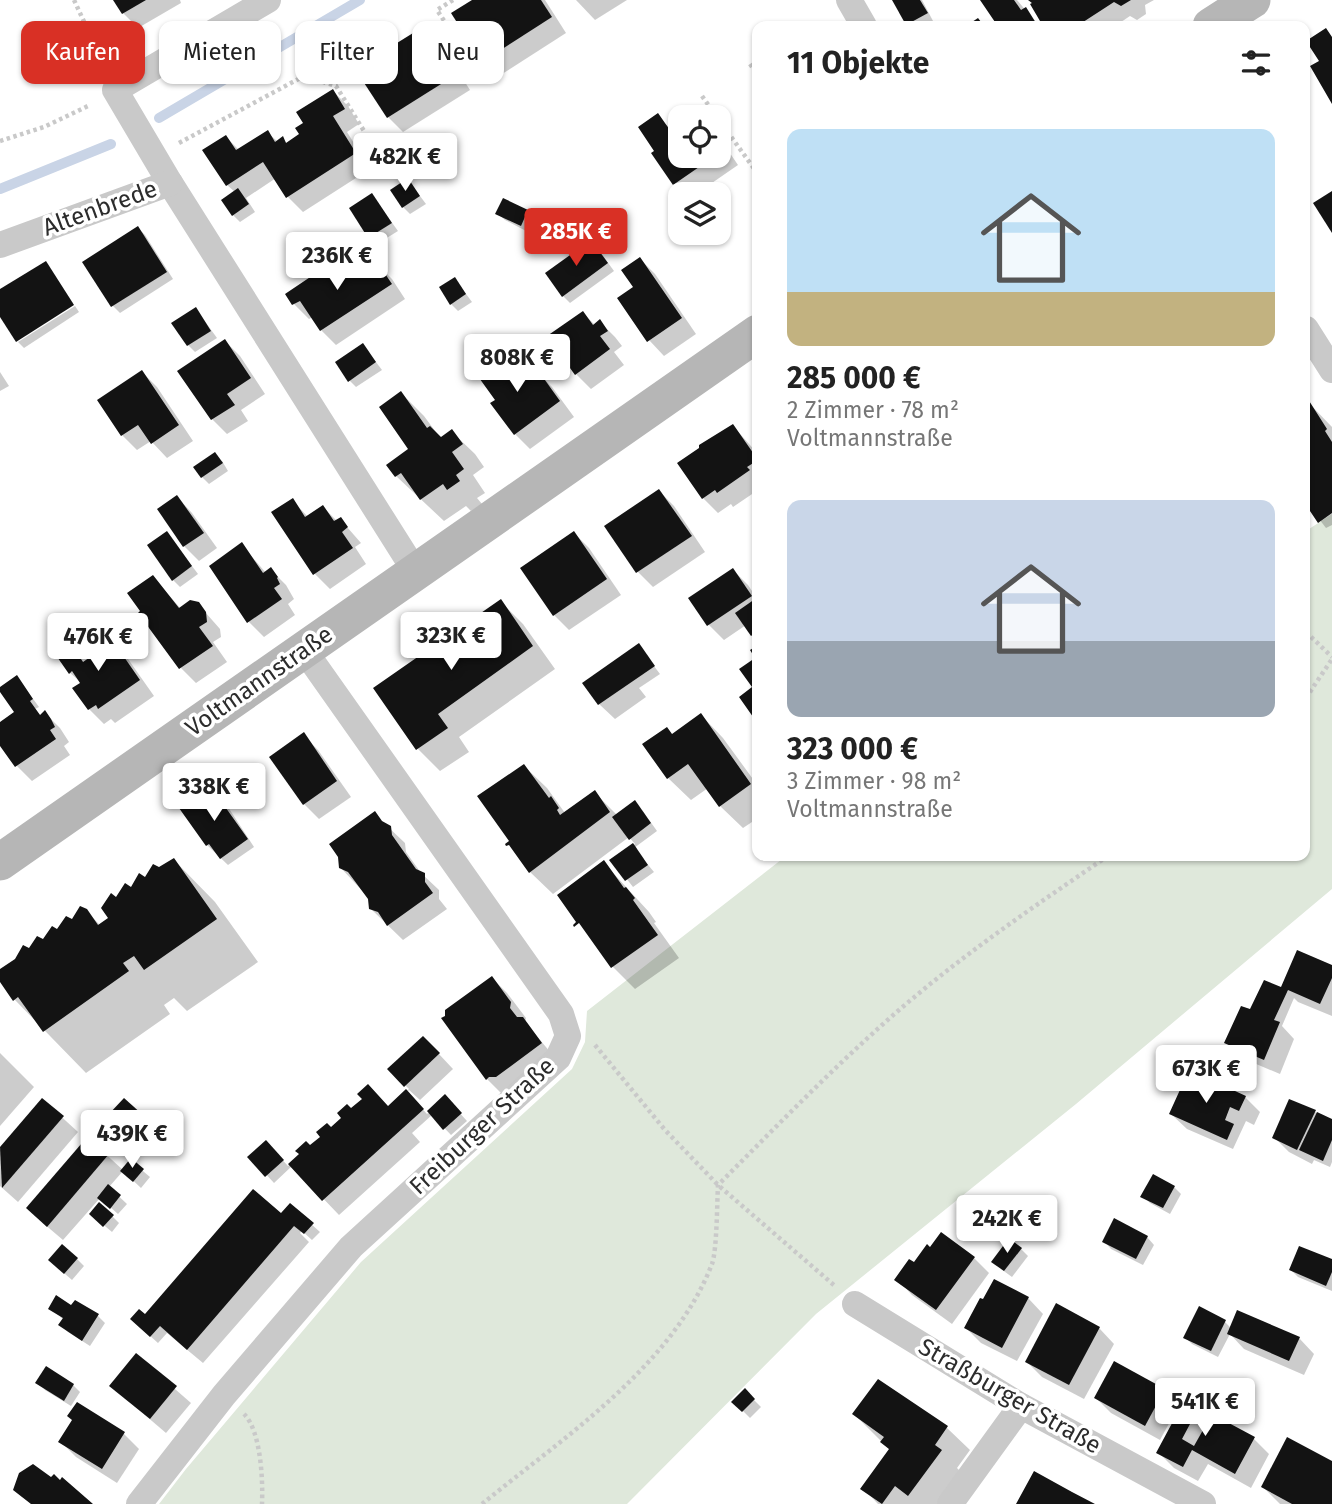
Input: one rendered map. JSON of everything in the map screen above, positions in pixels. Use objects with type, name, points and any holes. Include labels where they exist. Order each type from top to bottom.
[{"type":"street","points":[[116,90],[268,0]]},
{"type":"street","points":[[849,0],[861,21]]},
{"type":"street","points":[[1219,21],[1252,0]]},
{"type":"street","name":"Altenbrede","points":[[0,245],[170,183],[116,90]]},
{"type":"street","points":[[170,183],[415,571]]},
{"type":"street","points":[[1310,335],[1332,370]]},
{"type":"street","name":"Voltmannstraße","points":[[0,862],[752,337]]},
{"type":"street","name":"Freiburger Straße","points":[[139,1504],[224,1395],[351,1247],[558,1058],[568,1035],[561,1014],[304,650]]},
{"type":"street","name":"Straßburger Straße","points":[[855,1304],[1021,1406],[1203,1504]]},
{"type":"street","points":[[950,1504],[1021,1406]]},
{"type":"path","points":[[0,141],[44,127],[116,90],[74,0]]},
{"type":"path","points":[[444,21],[437,10],[453,0]]},
{"type":"path","points":[[154,156],[304,76],[336,86],[364,131],[364,168]]},
{"type":"path","points":[[702,96],[708,105]]},
{"type":"path","points":[[731,137],[752,166]]},
{"type":"path","points":[[1310,636],[1332,658],[1310,692]]},
{"type":"path","points":[[482,1504],[646,1367],[688,1310],[713,1262],[718,1185],[801,1101],[884,1024],[991,937],[1101,861]]},
{"type":"path","points":[[568,1035],[598,1046],[665,1130],[718,1185],[855,1304]]},
{"type":"path","points":[[224,1395],[248,1419],[259,1451],[262,1504]]},
{"type":"shaded area","points":[[1332,514],[1332,889],[1076,1104],[816,1314],[627,1504],[159,1504],[361,1262],[572,1069],[585,1042],[587,1011],[780,861],[1310,861],[1310,528]]},
{"type":"building","points":[[113,0],[146,0],[122,14]]},
{"type":"building","points":[[472,0],[541,0],[552,17],[504,48],[504,21],[456,21],[451,13]]},
{"type":"building","points":[[892,0],[920,0],[928,13],[913,21],[904,21]]},
{"type":"building","points":[[980,0],[1014,0],[1021,10],[1026,7],[1035,21],[1003,21],[994,21]]},
{"type":"building","points":[[1028,0],[1131,0],[1121,6],[1114,2],[1085,21],[1040,21]]},
{"type":"building","points":[[1326,28],[1332,37],[1332,104],[1310,66],[1319,61],[1310,47],[1310,38]]},
{"type":"building","points":[[412,34],[412,84],[441,84],[387,118],[365,84],[398,84],[398,42]]},
{"type":"building","points":[[333,89],[345,109],[333,116],[356,153],[286,198],[263,162],[226,186],[202,150],[226,135],[236,150],[268,130],[275,142],[283,136],[286,143],[299,134],[295,128],[303,123],[296,112]]},
{"type":"building","points":[[658,113],[668,127],[668,168],[698,168],[677,182],[671,182],[651,153],[654,151],[638,127]]},
{"type":"building","points":[[408,178],[420,196],[402,208],[390,190]]},
{"type":"building","points":[[238,188],[249,204],[232,216],[221,200]]},
{"type":"building","points":[[1332,191],[1332,233],[1313,203]]},
{"type":"building","points":[[372,193],[392,223],[368,238],[349,208]]},
{"type":"building","points":[[503,198],[528,210],[521,226],[495,214]]},
{"type":"building","points":[[138,226],[167,272],[111,307],[82,262]]},
{"type":"building","points":[[591,240],[608,263],[562,297],[545,273]]},
{"type":"building","points":[[340,257],[353,277],[377,262],[392,284],[320,331],[300,301],[292,305],[285,294]]},
{"type":"building","points":[[640,257],[682,318],[647,342],[617,298],[633,287],[621,270]]},
{"type":"building","points":[[46,261],[74,305],[16,342],[0,317],[0,289]]},
{"type":"building","points":[[455,277],[466,294],[450,305],[439,287]]},
{"type":"building","points":[[196,307],[211,331],[187,346],[171,323]]},
{"type":"building","points":[[583,311],[593,325],[600,319],[608,331],[600,336],[610,349],[575,375],[547,336]]},
{"type":"building","points":[[225,339],[251,378],[227,394],[235,405],[211,420],[177,371]]},
{"type":"building","points":[[363,343],[376,362],[348,382],[335,362]]},
{"type":"building","points":[[506,354],[524,379],[537,369],[560,401],[514,435],[490,403],[495,400],[477,375]]},
{"type":"building","points":[[142,370],[179,425],[151,444],[138,425],[121,436],[97,400]]},
{"type":"building","points":[[401,391],[427,428],[430,426],[441,437],[452,429],[463,444],[452,452],[464,469],[456,475],[460,481],[447,490],[443,484],[420,500],[401,473],[395,477],[386,465],[408,449],[379,407]]},
{"type":"building","points":[[1310,402],[1332,442],[1332,513],[1318,523],[1310,511]]},
{"type":"building","points":[[733,424],[752,451],[752,464],[747,467],[750,470],[717,493],[715,490],[702,499],[677,463],[699,448],[699,445]]},
{"type":"building","points":[[215,452],[223,463],[201,478],[193,467]]},
{"type":"building","points":[[659,489],[692,536],[636,573],[604,526]]},
{"type":"building","points":[[177,495],[204,533],[183,547],[157,509]]},
{"type":"building","points":[[293,498],[305,517],[323,505],[334,521],[341,517],[348,527],[342,532],[353,548],[313,575],[271,512]]},
{"type":"building","points":[[167,531],[192,566],[172,581],[147,545]]},
{"type":"building","points":[[574,531],[607,579],[553,616],[520,568]]},
{"type":"building","points":[[242,542],[263,573],[271,567],[280,584],[274,588],[282,599],[247,623],[209,566]]},
{"type":"building","points":[[733,568],[752,596],[707,626],[688,598]]},
{"type":"building","points":[[153,575],[179,608],[190,600],[199,602],[206,612],[207,622],[199,627],[213,646],[179,669],[138,613],[140,611],[127,593]]},
{"type":"building","points":[[501,599],[533,646],[438,714],[448,728],[416,750],[373,688]]},
{"type":"building","points":[[752,601],[752,635],[751,636],[735,613]]},
{"type":"building","points":[[68,640],[83,662],[96,653],[93,649],[104,641],[107,646],[113,641],[140,680],[98,709],[96,705],[88,710],[72,688],[80,683],[72,671],[69,674],[53,651]]},
{"type":"building","points":[[639,643],[655,666],[598,705],[582,683]]},
{"type":"building","points":[[752,660],[752,687],[739,669]]},
{"type":"building","points":[[17,675],[40,715],[45,710],[51,719],[55,727],[50,730],[56,739],[15,767],[0,746],[0,722],[14,712],[0,692],[0,687]]},
{"type":"building","points":[[752,687],[752,715],[739,697]]},
{"type":"building","points":[[701,713],[751,784],[719,807],[688,764],[667,779],[642,744],[667,727],[672,734]]},
{"type":"building","points":[[304,732],[337,781],[303,805],[269,757]]},
{"type":"building","points":[[524,764],[549,798],[551,796],[560,815],[595,790],[610,812],[529,873],[509,845],[506,846],[509,841],[477,796]]},
{"type":"building","points":[[211,787],[248,839],[220,859],[209,844],[206,846],[179,808]]},
{"type":"building","points":[[635,800],[651,823],[629,840],[612,817]]},
{"type":"building","points":[[375,811],[382,821],[391,826],[392,835],[416,869],[425,873],[425,882],[433,893],[387,926],[378,912],[369,909],[368,899],[348,872],[339,868],[338,857],[329,844]]},
{"type":"building","points":[[633,843],[648,865],[625,881],[609,860]]},
{"type":"building","points":[[174,858],[217,919],[144,970],[134,956],[123,963],[129,971],[43,1032],[18,997],[13,1001],[0,982],[0,969],[15,959],[23,945],[29,948],[37,936],[43,939],[52,926],[57,929],[66,916],[72,919],[80,906],[87,909],[98,925],[108,918],[101,908],[111,893],[116,897],[125,883],[131,887],[139,873],[145,877],[153,864],[159,867]]},
{"type":"building","points":[[604,860],[624,888],[635,898],[633,900],[658,935],[611,968],[579,923],[574,927],[576,922],[557,895]]},
{"type":"building","points":[[1297,950],[1332,965],[1332,978],[1320,1004],[1288,990],[1274,1020],[1280,1022],[1264,1060],[1224,1043],[1241,1006],[1250,1009],[1264,980],[1281,987]]},
{"type":"building","points":[[492,976],[511,1002],[510,1008],[517,1017],[523,1017],[542,1043],[496,1077],[486,1080],[441,1018],[445,1016],[445,1010]]},
{"type":"building","points":[[423,1036],[440,1053],[404,1087],[387,1069]]},
{"type":"building","points":[[1189,1070],[1246,1096],[1239,1111],[1230,1107],[1225,1120],[1234,1124],[1227,1140],[1169,1114]]},
{"type":"building","points":[[368,1084],[388,1106],[406,1089],[424,1109],[322,1201],[288,1164],[299,1154],[295,1151],[306,1141],[310,1145],[320,1137],[316,1132],[327,1123],[331,1127],[341,1118],[337,1113],[347,1104],[351,1108],[362,1099],[357,1094]]},
{"type":"building","points":[[445,1094],[462,1113],[443,1130],[427,1111]]},
{"type":"building","points":[[42,1098],[64,1116],[2,1188],[0,1147]]},
{"type":"building","points":[[124,1098],[153,1124],[139,1140],[109,1114]]},
{"type":"building","points":[[1289,1099],[1316,1110],[1297,1150],[1272,1138]]},
{"type":"building","points":[[1317,1112],[1332,1119],[1332,1140],[1323,1161],[1299,1150]]},
{"type":"building","points":[[88,1136],[109,1154],[47,1227],[26,1208]]},
{"type":"building","points":[[266,1140],[284,1160],[265,1177],[247,1157]]},
{"type":"building","points":[[131,1158],[144,1169],[133,1182],[120,1171]]},
{"type":"building","points":[[1153,1174],[1175,1186],[1163,1208],[1140,1197]]},
{"type":"building","points":[[108,1184],[121,1195],[110,1209],[97,1198]]},
{"type":"building","points":[[253,1189],[281,1213],[290,1203],[314,1223],[304,1234],[294,1226],[187,1350],[160,1326],[150,1337],[130,1319],[139,1309],[145,1314]]},
{"type":"building","points":[[99,1202],[114,1215],[103,1227],[89,1214]]},
{"type":"building","points":[[1114,1218],[1148,1236],[1136,1259],[1102,1242]]},
{"type":"building","points":[[941,1232],[975,1257],[936,1310],[894,1280],[909,1259],[914,1262],[927,1244],[930,1247]]},
{"type":"building","points":[[1009,1238],[1022,1248],[1004,1271],[991,1262]]},
{"type":"building","points":[[62,1244],[78,1258],[64,1274],[48,1260]]},
{"type":"building","points":[[1299,1246],[1332,1259],[1332,1272],[1326,1286],[1289,1270]]},
{"type":"building","points":[[994,1279],[1029,1297],[1002,1348],[964,1328]]},
{"type":"building","points":[[56,1295],[71,1305],[75,1300],[99,1314],[82,1341],[58,1325],[63,1318],[48,1309]]},
{"type":"building","points":[[1056,1303],[1100,1327],[1069,1385],[1025,1362]]},
{"type":"building","points":[[1199,1306],[1226,1320],[1211,1351],[1183,1338]]},
{"type":"building","points":[[1237,1310],[1300,1337],[1289,1361],[1227,1334]]},
{"type":"building","points":[[136,1353],[177,1386],[150,1419],[109,1386]]},
{"type":"building","points":[[1114,1361],[1165,1389],[1145,1426],[1094,1398]]},
{"type":"building","points":[[46,1366],[74,1384],[64,1401],[35,1383]]},
{"type":"building","points":[[878,1379],[948,1426],[935,1445],[942,1450],[908,1496],[895,1486],[882,1504],[860,1489],[889,1449],[880,1442],[884,1437],[852,1414]]},
{"type":"building","points":[[1192,1386],[1206,1394],[1182,1439],[1194,1446],[1212,1414],[1255,1437],[1235,1474],[1192,1450],[1183,1467],[1156,1453]]},
{"type":"building","points":[[745,1388],[755,1399],[742,1412],[731,1402]]},
{"type":"building","points":[[77,1402],[125,1432],[102,1469],[58,1442],[72,1420],[67,1416]]},
{"type":"building","points":[[1287,1437],[1332,1461],[1332,1504],[1292,1504],[1261,1487]]},
{"type":"building","points":[[33,1464],[51,1477],[54,1474],[60,1480],[62,1477],[93,1504],[31,1504],[13,1490],[19,1473]]},
{"type":"building","points":[[1034,1471],[1072,1492],[1095,1504],[1016,1504]]},
{"type":"waterway","points":[[159,118],[360,0]]},
{"type":"waterway","points":[[0,189],[111,144]]}]
